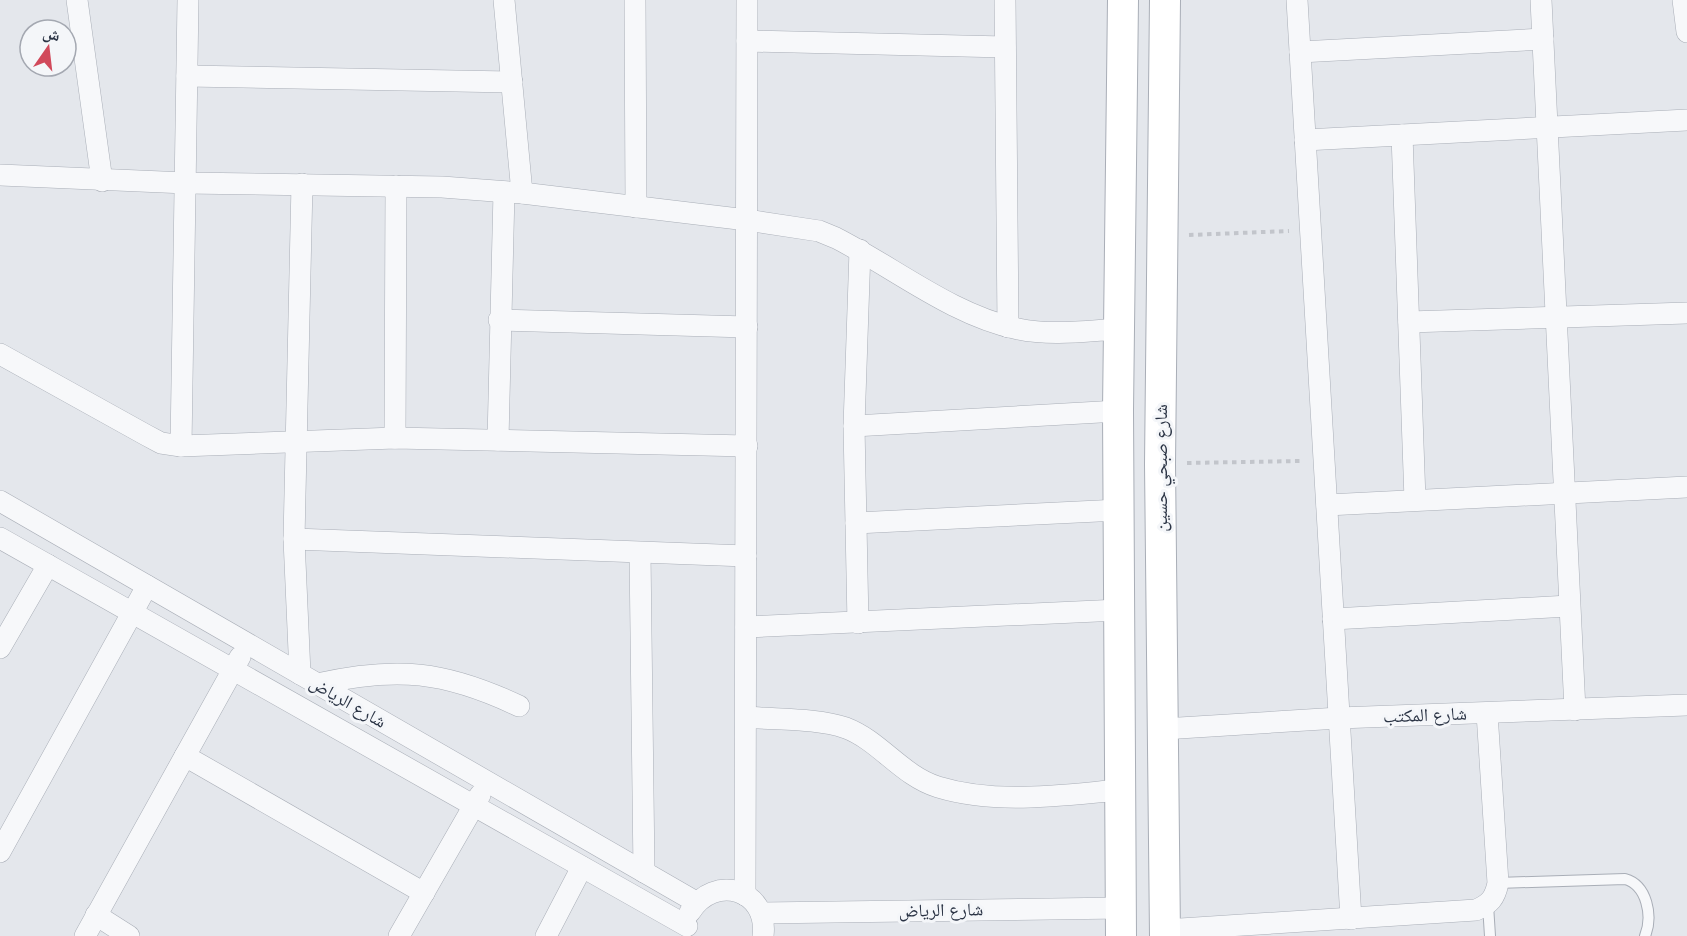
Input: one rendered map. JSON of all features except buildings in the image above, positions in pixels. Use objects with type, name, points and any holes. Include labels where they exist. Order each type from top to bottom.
[{"type":"street","points":[[77,0],[102,181]]},
{"type":"street","points":[[181,446],[188,0]]},
{"type":"street","points":[[498,440],[499,320],[513,192],[512,82],[504,0]]},
{"type":"street","points":[[635,0],[636,207]]},
{"type":"street","points":[[746,895],[747,0]]},
{"type":"street","points":[[1005,0],[1008,327]]},
{"type":"street","points":[[1121,922],[1118,411],[1123,0]]},
{"type":"street","name":"شارع صبحي حسين","points":[[1165,0],[1160,464],[1165,933]]},
{"type":"street","points":[[1297,0],[1351,919]]},
{"type":"street","points":[[1541,0],[1575,710]]},
{"type":"street","points":[[1683,0],[1687,32]]},
{"type":"street","points":[[1300,51],[1543,39]]},
{"type":"street","points":[[747,41],[1005,47]]},
{"type":"street","points":[[187,76],[512,82]]},
{"type":"street","points":[[1305,140],[1687,120]]},
{"type":"street","points":[[1402,135],[1416,500]]},
{"type":"street","points":[[0,175],[102,181],[396,186],[513,192],[747,220],[819,231],[860,250],[960,308],[990,322],[1008,327],[1057,333],[1119,329]]},
{"type":"street","points":[[302,184],[294,539],[308,679],[399,672],[430,676],[481,688],[519,706]]},
{"type":"street","points":[[395,438],[396,186]]},
{"type":"street","points":[[858,623],[854,426],[860,250]]},
{"type":"street","points":[[1409,322],[1687,313]]},
{"type":"street","points":[[499,320],[747,327]]},
{"type":"street","points":[[0,354],[146,435],[161,442],[181,446],[395,438],[747,446]]},
{"type":"street","points":[[854,426],[1118,411]]},
{"type":"street","points":[[1327,505],[1687,487]]},
{"type":"street","name":"شارع الرياض","points":[[0,501],[696,902]]},
{"type":"street","points":[[856,523],[1119,510]]},
{"type":"street","name":"شارع الرياض","points":[[0,538],[582,867],[687,931]]},
{"type":"street","points":[[294,539],[746,556]]},
{"type":"street","points":[[640,553],[644,872]]},
{"type":"street","points":[[0,648],[48,565]]},
{"type":"street","points":[[0,852],[147,586]]},
{"type":"street","points":[[1333,619],[1569,606]]},
{"type":"street","points":[[746,627],[1119,610]]},
{"type":"street","points":[[85,936],[247,644]]},
{"type":"street","name":"شارع المكتب","points":[[1163,729],[1339,718],[1687,705]]},
{"type":"street","points":[[1165,933],[1476,910],[1488,905],[1496,895],[1498,883],[1487,713]]},
{"type":"street","points":[[746,717],[830,724],[847,729],[909,773],[938,787],[974,794],[1023,798],[1121,790]]},
{"type":"street","points":[[185,756],[424,893]]},
{"type":"street","points":[[399,936],[487,782]]},
{"type":"street","points":[[546,936],[582,867]]},
{"type":"street","points":[[687,931],[696,902],[707,894],[720,890],[733,890],[746,895],[761,913],[763,936]]},
{"type":"street","name":"شارع الرياض","points":[[761,913],[1121,922]]},
{"type":"street","points":[[96,915],[129,936]]},
{"type":"lane","points":[[1498,883],[1625,879],[1634,881],[1645,894],[1647,930],[1645,936]]},
{"type":"lane","points":[[1488,905],[1490,936]]},
{"type":"path","points":[[1161,236],[1311,230]]},
{"type":"path","points":[[1160,464],[1324,460]]}]
